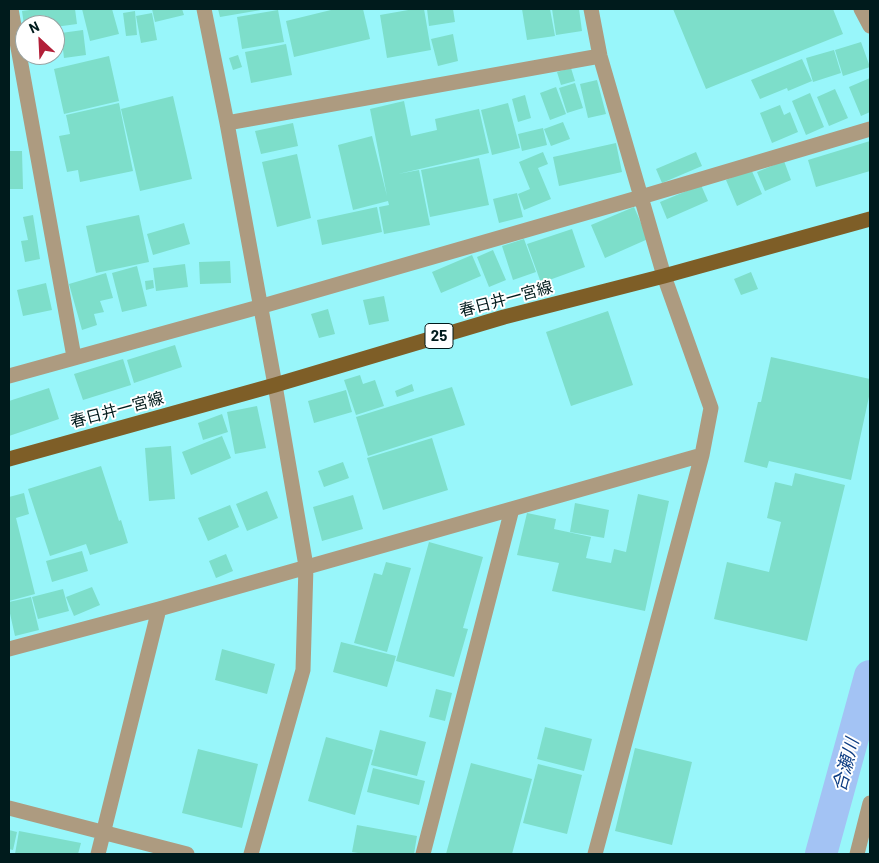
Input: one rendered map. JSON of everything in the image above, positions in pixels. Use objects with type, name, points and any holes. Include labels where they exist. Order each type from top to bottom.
[{"type":"main road","name":"春日井一宮線","points":[[9,459],[275,385],[504,317],[664,276],[870,218]]},
{"type":"street","points":[[11,9],[74,357]]},
{"type":"street","points":[[204,9],[275,385],[306,566],[303,670],[251,854]]},
{"type":"street","points":[[592,9],[600,56],[664,276],[711,408],[702,455],[595,854]]},
{"type":"street","points":[[861,9],[870,26]]},
{"type":"street","points":[[227,123],[600,56]]},
{"type":"street","points":[[9,376],[260,307],[870,129]]},
{"type":"street","points":[[9,649],[159,609],[702,455]]},
{"type":"street","points":[[423,854],[512,509]]},
{"type":"street","points":[[98,854],[159,609]]},
{"type":"street","points":[[857,854],[870,803]]},
{"type":"street","points":[[9,808],[187,854]]},
{"type":"building","points":[[75,9],[77,24],[65,26],[65,15],[23,15],[22,11]]},
{"type":"building","points":[[82,9],[112,9],[119,34],[90,41]]},
{"type":"building","points":[[152,9],[182,9],[184,15],[155,22]]},
{"type":"building","points":[[218,9],[261,9],[261,10],[220,17]]},
{"type":"building","points":[[335,9],[363,9],[370,39],[294,57],[286,21]]},
{"type":"building","points":[[424,9],[431,50],[387,58],[380,15]]},
{"type":"building","points":[[427,9],[453,9],[455,22],[429,26]]},
{"type":"building","points":[[522,9],[550,9],[555,36],[527,40]]},
{"type":"building","points":[[552,9],[579,9],[582,31],[556,35]]},
{"type":"building","points":[[673,9],[833,9],[843,34],[706,89]]},
{"type":"building","points":[[278,10],[284,42],[242,49],[237,17]]},
{"type":"building","points":[[135,11],[137,35],[126,36],[123,13]]},
{"type":"building","points":[[152,13],[157,40],[141,43],[136,16]]},
{"type":"building","points":[[83,30],[86,55],[65,58],[65,32]]},
{"type":"building","points":[[453,34],[458,61],[438,66],[431,39]]},
{"type":"building","points":[[861,42],[870,67],[843,76],[835,50]]},
{"type":"building","points":[[286,44],[292,75],[251,83],[245,52]]},
{"type":"building","points":[[834,50],[841,73],[813,82],[806,58]]},
{"type":"building","points":[[238,55],[242,67],[233,70],[229,58]]},
{"type":"building","points":[[109,56],[119,101],[64,114],[54,69]]},
{"type":"building","points":[[802,59],[812,81],[788,91],[787,88],[760,99],[751,80]]},
{"type":"building","points":[[571,68],[575,81],[561,85],[557,72]]},
{"type":"building","points":[[870,78],[870,112],[861,116],[849,87]]},
{"type":"building","points":[[597,80],[606,114],[588,118],[580,84]]},
{"type":"building","points":[[575,83],[583,108],[567,113],[559,88]]},
{"type":"building","points":[[556,87],[566,114],[550,120],[540,93]]},
{"type":"building","points":[[835,89],[848,118],[829,126],[817,97]]},
{"type":"building","points":[[810,93],[824,127],[806,135],[792,101]]},
{"type":"building","points":[[525,95],[531,118],[518,122],[512,99]]},
{"type":"building","points":[[173,96],[192,179],[140,191],[121,109]]},
{"type":"building","points":[[404,101],[411,136],[437,130],[435,119],[479,109],[489,153],[398,174],[419,170],[430,225],[384,234],[379,207],[389,205],[388,201],[353,210],[338,145],[372,136],[387,196],[370,109]]},
{"type":"building","points":[[119,103],[133,171],[80,182],[78,170],[67,172],[59,136],[70,134],[66,115]]},
{"type":"building","points":[[508,103],[520,148],[492,155],[481,110]]},
{"type":"building","points":[[780,105],[784,115],[790,112],[798,132],[772,143],[760,113]]},
{"type":"building","points":[[563,122],[570,139],[551,146],[544,129]]},
{"type":"building","points":[[293,123],[298,146],[261,154],[255,131]]},
{"type":"building","points":[[543,128],[547,145],[522,151],[518,134]]},
{"type":"building","points":[[870,141],[870,171],[816,187],[808,160]]},
{"type":"building","points":[[616,143],[622,172],[559,186],[553,157]]},
{"type":"building","points":[[9,151],[22,151],[23,189],[9,189]]},
{"type":"building","points":[[543,152],[548,164],[538,168],[551,199],[524,210],[518,194],[530,189],[519,162]]},
{"type":"building","points":[[696,152],[702,166],[662,183],[656,169]]},
{"type":"building","points":[[297,154],[311,218],[277,227],[262,162]]},
{"type":"building","points":[[479,158],[489,205],[430,217],[421,170]]},
{"type":"building","points":[[784,161],[791,180],[765,191],[757,172]]},
{"type":"building","points":[[751,169],[762,194],[737,206],[726,180]]},
{"type":"building","points":[[701,185],[708,201],[667,219],[660,202]]},
{"type":"building","points":[[517,193],[523,217],[499,223],[493,199]]},
{"type":"building","points":[[377,207],[382,232],[322,245],[317,220]]},
{"type":"building","points":[[634,207],[648,239],[605,258],[591,225]]},
{"type":"building","points":[[33,215],[40,259],[25,262],[21,241],[28,240],[23,217]]},
{"type":"building","points":[[139,215],[149,262],[96,273],[86,226]]},
{"type":"building","points":[[184,223],[190,244],[153,255],[147,234]]},
{"type":"building","points":[[572,229],[585,267],[541,283],[527,244]]},
{"type":"building","points":[[524,239],[536,272],[513,280],[502,246]]},
{"type":"building","points":[[493,250],[506,280],[489,287],[477,257]]},
{"type":"building","points":[[472,255],[481,276],[441,293],[432,272]]},
{"type":"building","points":[[230,261],[231,283],[200,284],[199,262]]},
{"type":"building","points":[[185,264],[188,287],[156,291],[153,268]]},
{"type":"building","points":[[137,266],[147,306],[122,312],[112,273]]},
{"type":"building","points":[[751,272],[758,289],[741,295],[734,279]]},
{"type":"building","points":[[106,273],[113,298],[100,301],[104,312],[94,314],[97,325],[82,330],[69,284]]},
{"type":"building","points":[[153,280],[154,288],[146,290],[145,281]]},
{"type":"building","points":[[46,283],[52,310],[23,316],[17,290]]},
{"type":"building","points":[[384,296],[389,321],[369,325],[363,300]]},
{"type":"building","points":[[328,309],[335,334],[319,338],[311,314]]},
{"type":"building","points":[[608,311],[633,385],[571,406],[546,332]]},
{"type":"building","points":[[175,345],[182,367],[134,383],[127,360]]},
{"type":"building","points":[[771,357],[870,379],[870,392],[851,480],[769,461],[767,468],[744,462],[758,402],[761,402]]},
{"type":"building","points":[[123,359],[131,385],[83,400],[74,374]]},
{"type":"building","points":[[360,375],[363,384],[375,380],[384,406],[356,415],[344,380]]},
{"type":"building","points":[[412,384],[414,391],[397,397],[395,391]]},
{"type":"building","points":[[452,387],[465,425],[368,456],[356,417]]},
{"type":"building","points":[[49,388],[59,419],[9,436],[9,401]]},
{"type":"building","points":[[346,390],[352,412],[314,423],[308,401]]},
{"type":"building","points":[[257,406],[266,448],[235,454],[227,412]]},
{"type":"building","points":[[222,414],[228,432],[203,440],[198,423]]},
{"type":"building","points":[[222,436],[231,458],[191,475],[182,452]]},
{"type":"building","points":[[432,438],[448,490],[383,510],[367,458]]},
{"type":"building","points":[[171,446],[175,499],[149,501],[145,448]]},
{"type":"building","points":[[343,462],[349,478],[324,487],[318,471]]},
{"type":"building","points":[[101,466],[128,543],[90,555],[86,544],[50,556],[28,489]]},
{"type":"building","points":[[795,473],[845,485],[807,641],[714,619],[727,562],[769,572],[781,522],[767,518],[775,482],[792,486]]},
{"type":"building","points":[[267,491],[278,518],[247,531],[236,504]]},
{"type":"building","points":[[24,493],[29,514],[16,518],[35,594],[9,601],[9,497]]},
{"type":"building","points":[[638,494],[669,501],[645,611],[552,591],[559,563],[517,555],[527,513],[556,519],[554,529],[591,537],[586,558],[611,563],[614,549],[626,552]]},
{"type":"building","points":[[353,495],[363,529],[322,541],[313,507]]},
{"type":"building","points":[[575,503],[609,510],[604,538],[570,532]]},
{"type":"building","points":[[230,505],[239,527],[208,541],[198,518]]},
{"type":"building","points":[[429,542],[483,557],[463,628],[468,629],[454,677],[396,661]]},
{"type":"building","points":[[82,551],[88,571],[52,582],[46,561]]},
{"type":"building","points":[[226,554],[233,571],[216,578],[209,561]]},
{"type":"building","points":[[386,562],[411,568],[387,652],[354,643],[374,573],[382,575]]},
{"type":"building","points":[[92,587],[100,605],[74,616],[66,597]]},
{"type":"building","points":[[63,589],[69,611],[38,619],[32,597]]},
{"type":"building","points":[[31,597],[39,630],[15,636],[9,602]]},
{"type":"building","points":[[341,642],[396,656],[387,687],[333,672]]},
{"type":"building","points":[[222,649],[275,664],[267,694],[215,680]]},
{"type":"building","points":[[436,689],[452,693],[445,721],[429,717]]},
{"type":"building","points":[[545,727],[592,739],[584,771],[537,759]]},
{"type":"building","points":[[380,730],[426,742],[417,776],[371,765]]},
{"type":"building","points":[[326,737],[373,750],[355,815],[308,801]]},
{"type":"building","points":[[635,748],[692,762],[672,845],[615,831]]},
{"type":"building","points":[[198,749],[258,764],[242,828],[182,813]]},
{"type":"building","points":[[471,763],[532,779],[512,854],[446,854]]},
{"type":"building","points":[[538,764],[582,775],[567,834],[523,823]]},
{"type":"building","points":[[373,768],[425,781],[419,805],[367,792]]},
{"type":"building","points":[[357,825],[417,836],[414,854],[364,854],[352,852]]},
{"type":"building","points":[[9,830],[17,832],[13,850],[9,849]]},
{"type":"building","points":[[19,831],[81,843],[78,854],[15,854]]},
{"type":"waterway","name":"合瀬川","points":[[821,854],[870,676]]}]
